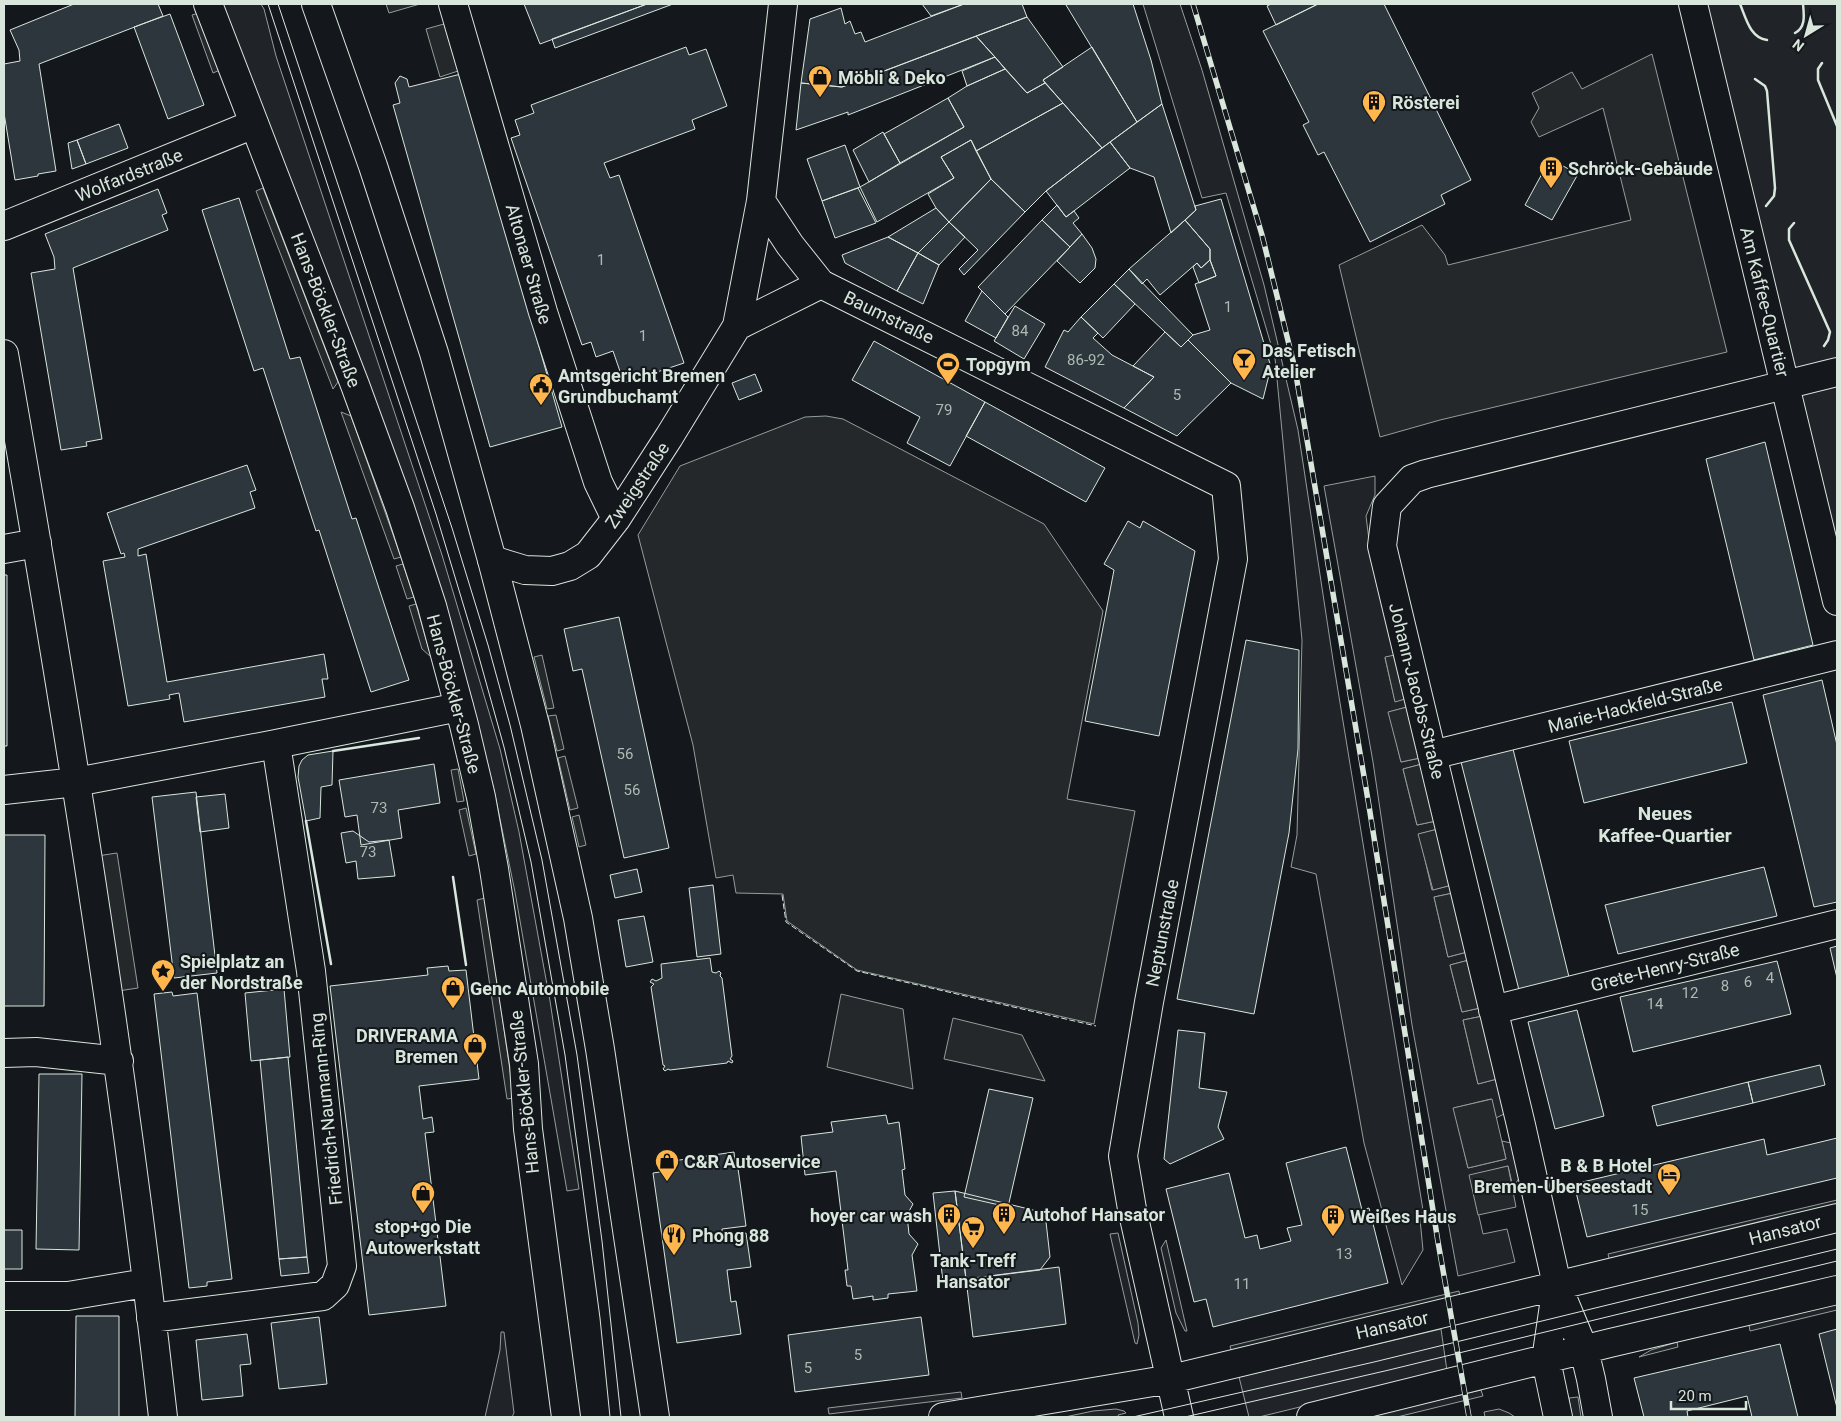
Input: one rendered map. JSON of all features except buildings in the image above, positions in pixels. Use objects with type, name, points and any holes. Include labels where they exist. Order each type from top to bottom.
[{"type":"street","name":"Hans-Böckler-Straße","points":[[208,4],[355,385],[400,508],[432,606],[459,707],[483,806],[524,1064],[528,1129],[566,1417]]},
{"type":"street","name":"Altonaer Straße","points":[[453,4],[543,312],[598,482],[616,519]]},
{"type":"street","points":[[761,201],[783,4]]},
{"type":"street","name":"Am Kaffee-Quartier","points":[[1693,4],[1837,601]]},
{"type":"street","points":[[319,7],[417,298],[492,560],[535,725],[578,918],[655,1417]]},
{"type":"street","name":"Wolfardstraße","points":[[4,226],[254,124]]},
{"type":"street","name":"Zweigstraße","points":[[492,560],[524,570],[552,571],[570,566],[588,555],[616,519],[737,326],[761,201]]},
{"type":"street","name":"Baumstraße","points":[[761,201],[790,245],[821,284],[1226,486]]},
{"type":"street","points":[[737,326],[821,284]]},
{"type":"street","points":[[4,354],[76,782],[119,1061],[163,1417]]},
{"type":"street","name":"Johann-Jacobs-Straße","points":[[1557,1285],[1521,1125],[1382,546],[1387,506],[1412,479],[1466,463],[1837,372]]},
{"type":"street","name":"Neptunstraße","points":[[1179,1417],[1132,1209],[1123,1156],[1151,992],[1233,559],[1226,486]]},
{"type":"street","points":[[4,549],[37,543]]},
{"type":"street","name":"Marie-Hackfeld-Straße","points":[[1432,755],[1837,654]]},
{"type":"street","points":[[4,790],[76,782],[459,707]]},
{"type":"street","name":"Friedrich-Naumann-Ring","points":[[151,1318],[323,1296],[334,1285],[342,1266],[311,971],[276,744]]},
{"type":"street","name":"Grete-Henry-Straße","points":[[1493,1010],[1837,924]]},
{"type":"street","points":[[4,1053],[36,1052],[119,1061]]},
{"type":"street","name":"Hansator","points":[[943,1417],[1171,1379],[1837,1218]]},
{"type":"street","points":[[4,1296],[68,1296],[146,1283]]},
{"type":"street","points":[[1557,1285],[1584,1350],[1592,1379],[1598,1417]]},
{"type":"street","points":[[1557,1285],[1546,1360],[1558,1417]]},
{"type":"street","points":[[1311,1417],[1837,1290]]},
{"type":"shaded area","points":[[222,4],[261,4],[264,9],[276,56],[442,555],[500,749],[519,832],[550,1001],[579,1189],[567,1191],[515,892],[494,790],[471,697],[442,594]]},
{"type":"shaded area","points":[[386,4],[420,4],[389,13]]},
{"type":"shaded area","points":[[1143,4],[1180,4],[1202,70],[1264,285],[1298,430],[1333,660],[1423,1210],[1420,1219],[1423,1250],[1402,1285],[1364,1143],[1316,874],[1291,867],[1297,835],[1302,640],[1275,358],[1226,193],[1202,198]]},
{"type":"shaded area","points":[[1703,4],[1837,4],[1837,546]]},
{"type":"shaded area","points":[[199,13],[220,70],[213,73],[192,15]]},
{"type":"shaded area","points":[[444,24],[458,71],[440,77],[426,29]]},
{"type":"shaded area","points":[[1652,54],[1727,352],[1440,420],[1380,437],[1339,265],[1422,225],[1445,255],[1448,265],[1631,220],[1603,108],[1539,137],[1531,122],[1539,108],[1532,93],[1572,72],[1582,89]]},
{"type":"shaded area","points":[[263,188],[338,382],[333,389],[256,191]]},
{"type":"shaded area","points":[[341,412],[351,416],[401,557],[394,559]]},
{"type":"shaded area","points":[[826,416],[843,419],[1044,524],[1103,611],[1067,799],[1135,811],[1094,1024],[857,970],[787,921],[783,894],[736,893],[733,875],[716,878],[693,745],[638,535],[680,466],[805,417]]},
{"type":"shaded area","points":[[1375,476],[1375,495],[1366,516],[1370,548],[1395,655],[1385,658],[1395,701],[1405,699],[1407,707],[1389,712],[1401,762],[1420,758],[1422,764],[1403,769],[1417,825],[1436,821],[1438,829],[1419,834],[1432,890],[1452,885],[1453,893],[1434,897],[1448,957],[1467,952],[1469,960],[1450,965],[1462,1012],[1480,1008],[1483,1016],[1463,1020],[1478,1084],[1497,1079],[1506,1113],[1496,1118],[1491,1099],[1454,1108],[1468,1168],[1506,1159],[1502,1141],[1511,1143],[1520,1177],[1513,1187],[1508,1166],[1470,1176],[1483,1234],[1507,1229],[1515,1262],[1458,1276],[1412,1025],[1373,762],[1324,486]]},
{"type":"shaded area","points":[[403,564],[414,597],[407,599],[396,566]]},
{"type":"shaded area","points":[[416,604],[431,657],[422,649],[409,606]]},
{"type":"shaded area","points":[[542,655],[554,708],[547,709],[534,657]]},
{"type":"shaded area","points":[[1395,655],[1405,699],[1395,702],[1385,657]]},
{"type":"shaded area","points":[[1407,707],[1420,758],[1401,762],[1388,712]]},
{"type":"shaded area","points":[[556,715],[564,749],[557,751],[548,716]]},
{"type":"shaded area","points":[[565,756],[578,808],[570,810],[558,758]]},
{"type":"shaded area","points":[[1422,764],[1436,821],[1417,825],[1403,769]]},
{"type":"shaded area","points":[[458,769],[464,801],[457,802],[451,770]]},
{"type":"shaded area","points":[[466,808],[476,854],[469,856],[459,810]]},
{"type":"shaded area","points":[[579,815],[586,845],[579,847],[572,817]]},
{"type":"shaded area","points":[[1438,829],[1452,885],[1433,890],[1418,834]]},
{"type":"shaded area","points":[[117,853],[138,988],[118,991],[97,856]]},
{"type":"shaded area","points":[[1453,893],[1467,952],[1448,957],[1434,897]]},
{"type":"shaded area","points":[[485,898],[514,1098],[507,1099],[477,900]]},
{"type":"shaded area","points":[[1469,960],[1480,1008],[1462,1012],[1450,965]]},
{"type":"shaded area","points":[[841,994],[903,1009],[913,1089],[827,1067]]},
{"type":"shaded area","points":[[1483,1016],[1497,1079],[1478,1084],[1463,1020]]},
{"type":"shaded area","points":[[953,1018],[1022,1035],[1045,1081],[944,1059]]},
{"type":"shaded area","points":[[1492,1099],[1506,1159],[1468,1168],[1453,1108]]},
{"type":"shaded area","points":[[1508,1166],[1516,1207],[1478,1215],[1469,1175]]},
{"type":"shaded area","points":[[1837,1200],[1837,1207],[1610,1262],[1608,1254]]},
{"type":"shaded area","points":[[1118,1233],[1138,1323],[1139,1335],[1137,1344],[1135,1343],[1110,1234]]},
{"type":"shaded area","points":[[1166,1240],[1187,1331],[1185,1331],[1176,1313],[1161,1248]]},
{"type":"shaded area","points":[[1459,1291],[1460,1298],[1232,1353],[1230,1346]]},
{"type":"shaded area","points":[[1837,1303],[1837,1310],[1750,1331],[1749,1325]]},
{"type":"shaded area","points":[[1441,1329],[1447,1371],[1259,1417],[1249,1417],[1239,1377]]},
{"type":"shaded area","points":[[501,1332],[504,1332],[514,1413],[512,1417],[485,1417],[500,1350]]},
{"type":"shaded area","points":[[1677,1342],[1678,1347],[1639,1357],[1651,1350]]},
{"type":"shaded area","points":[[1481,1390],[1483,1396],[1397,1417],[1366,1417]]},
{"type":"shaded area","points":[[961,1392],[962,1398],[829,1414],[828,1408]]},
{"type":"shaded area","points":[[1578,1397],[1581,1417],[1572,1417],[1569,1398]]},
{"type":"shaded area","points":[[1116,1409],[1126,1413],[1118,1415],[1119,1417],[1065,1417],[1093,1411]]},
{"type":"shaded area","points":[[1499,1409],[1515,1417],[1485,1417],[1484,1412]]},
{"type":"tram line","points":[[268,4],[436,514],[504,747],[531,862],[565,1055],[600,1318],[610,1417]]},
{"type":"tram line","points":[[278,4],[452,528],[510,725],[542,860],[577,1055],[602,1241],[621,1417]]},
{"type":"tram line","points":[[1133,1417],[1374,1362],[1837,1249]]},
{"type":"tram line","points":[[1185,1417],[1389,1370],[1837,1261]]},
{"type":"railway","points":[[1193,4],[1262,235],[1295,369],[1369,806],[1438,1242],[1469,1417]]},
{"type":"fence","points":[[782,895],[786,922],[857,971],[1096,1026]]},
{"type":"wall","points":[[1740,4],[1756,36],[1767,40]]},
{"type":"wall","points":[[1795,33],[1803,24],[1803,4]]},
{"type":"wall","points":[[1822,63],[1818,69],[1818,80],[1837,126]]},
{"type":"wall","points":[[1755,79],[1765,86],[1767,91],[1775,188],[1774,196],[1766,206]]},
{"type":"wall","points":[[1794,223],[1789,229],[1789,240],[1830,332],[1824,346]]},
{"type":"wall","points":[[333,751],[419,738]]},
{"type":"wall","points":[[306,821],[331,964]]},
{"type":"wall","points":[[453,877],[466,965]]},
{"type":"place","name":"Möbli & Deko","points":[[820,98]]},
{"type":"place","name":"Rösterei","points":[[1374,123]]},
{"type":"place","name":"Schröck-Gebäude","points":[[1551,189]]},
{"type":"place","name":"Das Fetisch Atelier","points":[[1244,381]]},
{"type":"place","name":"Topgym","points":[[948,385]]},
{"type":"place","name":"Amtsgericht Bremen Grundbuchamt","points":[[541,406]]},
{"type":"place","name":"Spielplatz an der Nordstraße","points":[[163,992]]},
{"type":"place","name":"Genc Automobile","points":[[453,1009]]},
{"type":"place","name":"DRIVERAMA Bremen","points":[[475,1066]]},
{"type":"place","name":"C&R Autoservice","points":[[667,1182]]},
{"type":"place","name":"B & B Hotel Bremen-Überseestadt","points":[[1669,1196]]},
{"type":"place","name":"stop+go Die Autowerkstatt","points":[[423,1214]]},
{"type":"place","name":"Autohof Hansator","points":[[1004,1235]]},
{"type":"place","name":"hoyer car wash","points":[[949,1236]]},
{"type":"place","name":"Weißes Haus","points":[[1333,1237]]},
{"type":"place","name":"Tank-Treff Hansator","points":[[973,1249]]},
{"type":"place","name":"Phong 88","points":[[674,1256]]},
{"type":"district","name":"Neues Kaffee-Quartier","points":[[1665,824]]}]
